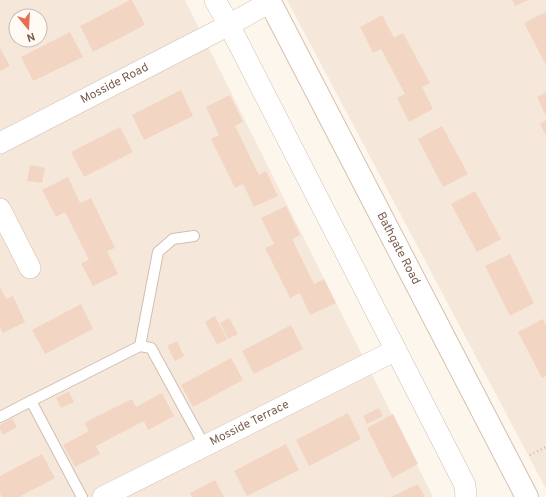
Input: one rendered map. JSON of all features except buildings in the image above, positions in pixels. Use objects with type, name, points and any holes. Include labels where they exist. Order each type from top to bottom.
[{"type":"main road","name":"Bathgate Road","points":[[269,1],[527,497]]},
{"type":"street","points":[[215,0],[465,485],[466,497]]},
{"type":"street","name":"Mosside Road","points":[[0,143],[229,25],[269,1]]},
{"type":"street","points":[[0,209],[30,268]]},
{"type":"street","name":"Mosside Terrace","points":[[103,497],[396,350]]},
{"type":"lane","points":[[140,346],[158,252],[173,239],[194,236]]},
{"type":"lane","points":[[0,417],[140,346],[151,348],[204,446]]},
{"type":"lane","points":[[31,401],[82,497]]},
{"type":"shaded area","points":[[0,0],[185,0],[433,497],[0,497]]},
{"type":"shaded area","points":[[287,0],[546,0],[546,489]]}]
